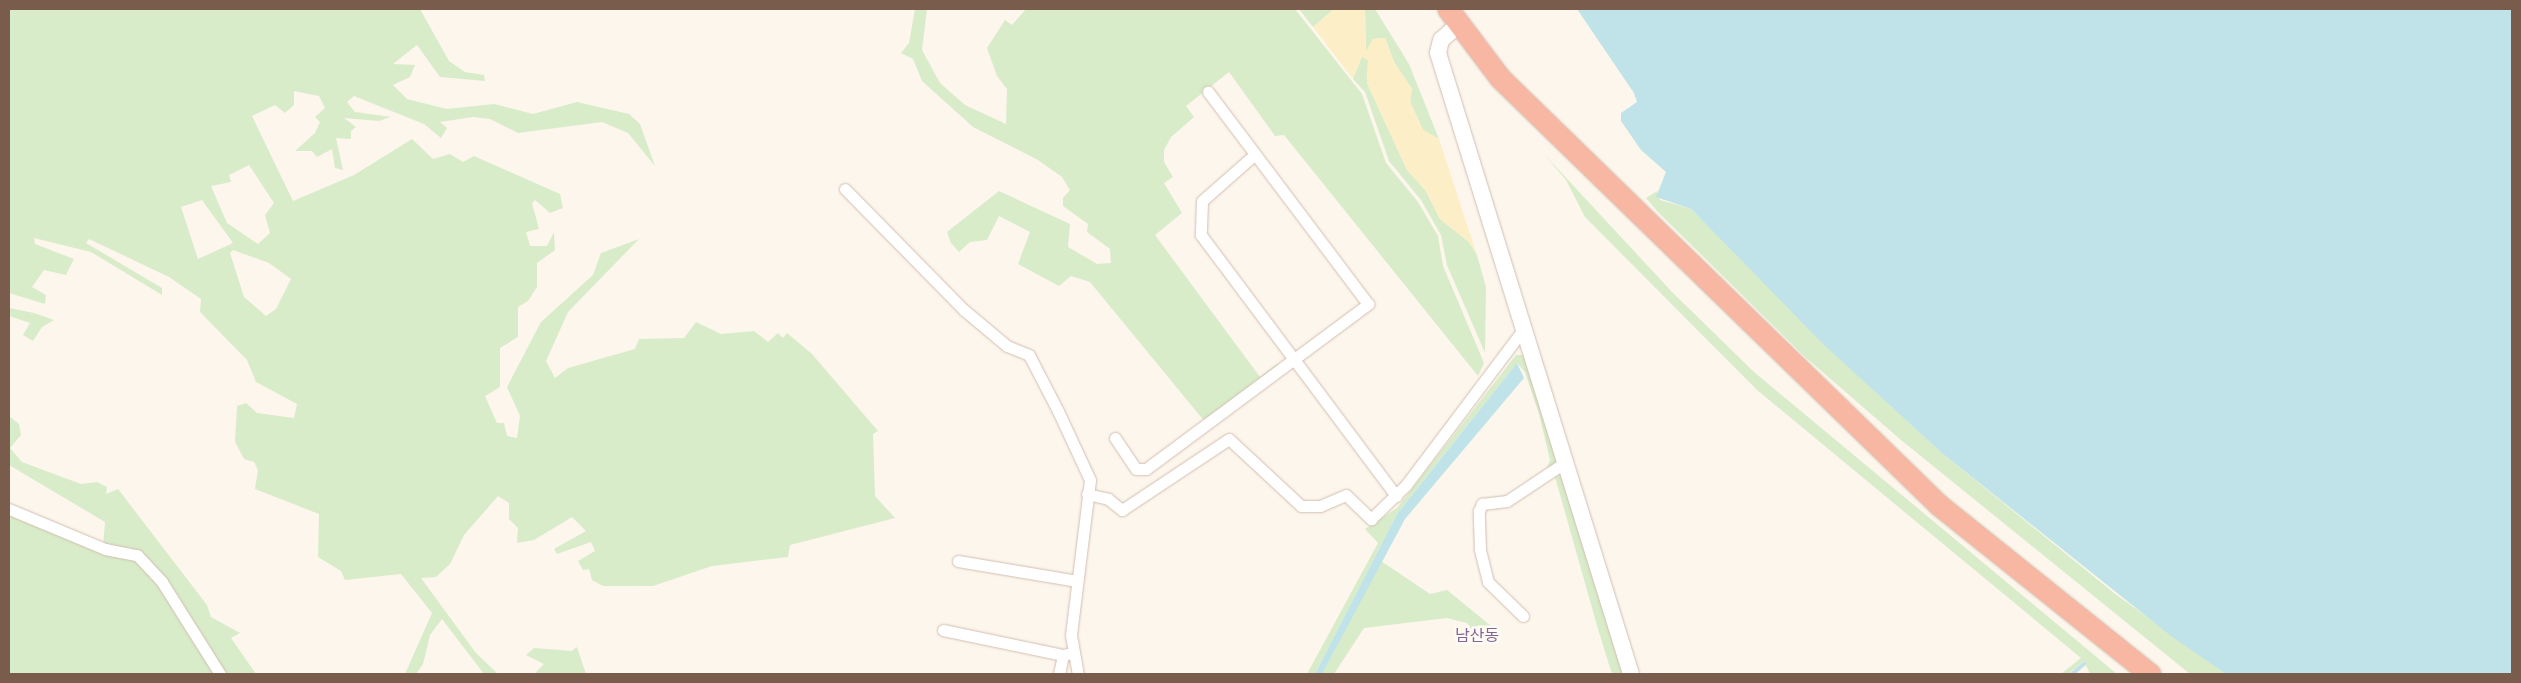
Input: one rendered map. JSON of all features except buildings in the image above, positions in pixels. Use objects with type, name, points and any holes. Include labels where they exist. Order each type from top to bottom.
[{"type":"highway","points":[[1454,16],[1500,78],[1939,505],[2150,674]]},
{"type":"main road","points":[[1454,16],[1441,40],[1438,53],[1523,330],[1567,461],[1631,674]]},
{"type":"street","points":[[1115,438],[1136,470],[1146,469],[1296,360],[1368,304],[1208,92]]},
{"type":"street","points":[[1254,155],[1202,201],[1198,225],[1396,496]]},
{"type":"street","points":[[845,189],[964,310],[1036,364],[1090,480],[1068,654],[1059,674]]},
{"type":"street","points":[[1087,494],[1108,499],[1122,510],[1230,440],[1291,499],[1308,509],[1346,496],[1371,519],[1396,496],[1523,330]]},
{"type":"street","points":[[1523,616],[1488,582],[1480,549],[1479,511],[1482,504],[1507,501],[1567,461]]},
{"type":"street","points":[[9,509],[105,549],[137,556],[162,582],[220,674]]},
{"type":"street","points":[[958,561],[1077,581]]},
{"type":"street","points":[[943,630],[1068,654]]},
{"type":"street","points":[[1068,654],[1078,674]]},
{"type":"green space","points":[[9,9],[420,9],[449,61],[465,72],[484,75],[485,81],[440,77],[417,45],[393,64],[415,65],[410,77],[393,85],[407,99],[447,109],[494,104],[533,114],[577,102],[629,114],[640,124],[655,166],[628,133],[602,122],[518,133],[490,119],[473,117],[440,122],[447,128],[441,138],[424,124],[354,96],[347,102],[355,112],[391,117],[379,121],[344,118],[356,127],[351,131],[351,139],[336,138],[343,170],[335,168],[332,149],[317,157],[312,151],[295,151],[315,133],[320,122],[315,117],[325,108],[319,96],[294,91],[294,105],[285,113],[275,105],[252,116],[293,201],[354,175],[412,139],[433,159],[450,154],[463,162],[474,156],[560,194],[563,208],[550,213],[535,200],[532,203],[539,229],[526,232],[530,246],[547,246],[554,232],[555,250],[537,263],[537,287],[528,301],[518,307],[518,337],[500,348],[500,387],[485,396],[497,423],[504,423],[507,436],[517,438],[520,416],[507,387],[541,322],[593,275],[601,253],[639,239],[568,312],[546,361],[555,378],[568,368],[635,349],[639,339],[684,338],[696,322],[721,334],[754,331],[768,342],[778,333],[783,338],[787,333],[812,354],[878,431],[873,434],[875,496],[895,518],[790,545],[788,557],[712,566],[653,586],[603,586],[592,580],[589,569],[583,570],[578,561],[595,551],[591,542],[557,554],[554,549],[586,531],[572,517],[534,540],[517,543],[518,528],[509,519],[509,503],[498,496],[464,535],[450,564],[436,577],[421,578],[476,653],[498,674],[484,674],[442,619],[430,635],[423,664],[416,674],[405,674],[432,613],[401,574],[345,580],[341,571],[318,557],[319,514],[255,489],[258,470],[254,462],[244,459],[235,442],[237,406],[246,403],[257,413],[294,418],[297,404],[256,382],[247,360],[200,312],[201,299],[169,277],[89,239],[86,243],[162,288],[162,295],[91,252],[34,238],[35,244],[74,259],[66,275],[44,270],[32,287],[46,295],[45,304],[9,293]],"holes":[[[249,165],[274,203],[265,215],[270,233],[258,244],[227,223],[211,186],[231,182],[229,175]],[[202,200],[233,243],[198,259],[181,207]],[[233,250],[269,263],[291,279],[276,309],[266,316],[244,297],[230,253]]]},
{"type":"green space","points":[[915,9],[927,9],[922,50],[940,83],[965,105],[1006,124],[1007,89],[997,76],[987,48],[1005,20],[1012,25],[1026,9],[1295,9],[1362,94],[1386,163],[1418,202],[1438,236],[1443,266],[1484,363],[1478,376],[1284,135],[1275,136],[1229,72],[1186,106],[1194,117],[1171,137],[1164,150],[1164,162],[1173,177],[1164,183],[1182,213],[1155,235],[1260,377],[1277,364],[1282,369],[1205,422],[1090,282],[1071,276],[1059,286],[1018,264],[1030,232],[999,216],[987,240],[970,242],[959,252],[951,243],[947,232],[999,191],[1070,224],[1068,247],[1097,264],[1111,263],[1110,249],[1087,232],[1088,224],[1063,206],[1063,198],[1070,190],[1062,177],[1038,160],[973,127],[922,81],[913,59],[901,53],[909,43]]},
{"type":"green space","points":[[1299,9],[1334,9],[1313,27]]},
{"type":"green space","points":[[1365,9],[1375,9],[1409,64],[1439,139],[1423,130],[1410,102],[1412,89],[1394,62],[1385,38],[1373,39],[1366,52]]},
{"type":"green space","points":[[1362,56],[1368,60],[1367,83],[1407,170],[1426,191],[1440,219],[1469,242],[1477,255],[1486,287],[1485,353],[1447,265],[1441,235],[1421,200],[1389,161],[1365,92],[1353,79]]},
{"type":"green space","points":[[1543,153],[1672,292],[1754,372],[2117,674],[2090,674],[2084,661],[2068,674],[2061,674],[2081,658],[1757,390],[1585,217],[1566,180]]},
{"type":"green space","points":[[1657,191],[1660,200],[1691,209],[1823,343],[1943,454],[2114,593],[2226,674],[2190,674],[1901,440],[1804,356],[1658,212],[1646,198]]},
{"type":"green space","points":[[9,308],[34,313],[54,320],[42,327],[33,341],[23,335],[30,323],[9,316]]},
{"type":"green space","points":[[1516,355],[1524,355],[1559,458],[1555,466],[1545,473],[1550,460],[1539,414],[1525,372],[1517,363],[1397,514],[1315,674],[1307,674],[1378,543],[1365,529],[1397,508]]},
{"type":"green space","points":[[9,416],[19,424],[21,435],[10,448],[22,462],[81,484],[97,482],[107,487],[106,494],[118,489],[207,605],[211,617],[240,633],[231,638],[256,674],[223,674],[151,564],[103,546],[105,522],[9,465]]},
{"type":"green space","points":[[1561,475],[1624,674],[1612,674],[1555,477]]},
{"type":"green space","points":[[9,511],[126,552],[146,564],[219,674],[9,674]]},
{"type":"green space","points":[[1381,561],[1430,594],[1447,590],[1496,630],[1475,636],[1467,623],[1447,618],[1364,628],[1334,674],[1322,674]]},
{"type":"green space","points":[[577,647],[586,674],[534,674],[544,664],[526,655],[534,648],[572,651]]},
{"type":"sand","points":[[1334,9],[1365,9],[1366,51],[1373,39],[1385,38],[1394,62],[1412,89],[1410,102],[1423,130],[1439,139],[1477,255],[1469,242],[1440,219],[1426,191],[1407,170],[1367,83],[1368,60],[1362,57],[1353,79],[1313,27]]},
{"type":"water","points":[[1577,9],[2512,9],[2512,674],[2226,674],[2171,636],[1943,454],[1823,344],[1691,209],[1656,197],[1666,172],[1641,150],[1621,121],[1621,113],[1637,102],[1634,93]]},
{"type":"water","points":[[1517,363],[1524,378],[1405,519],[1322,674],[1315,674],[1397,514]]},
{"type":"waterway","points":[[2072,674],[2084,664]]},
{"type":"district","name":"남산동","points":[[1477,636]]}]
